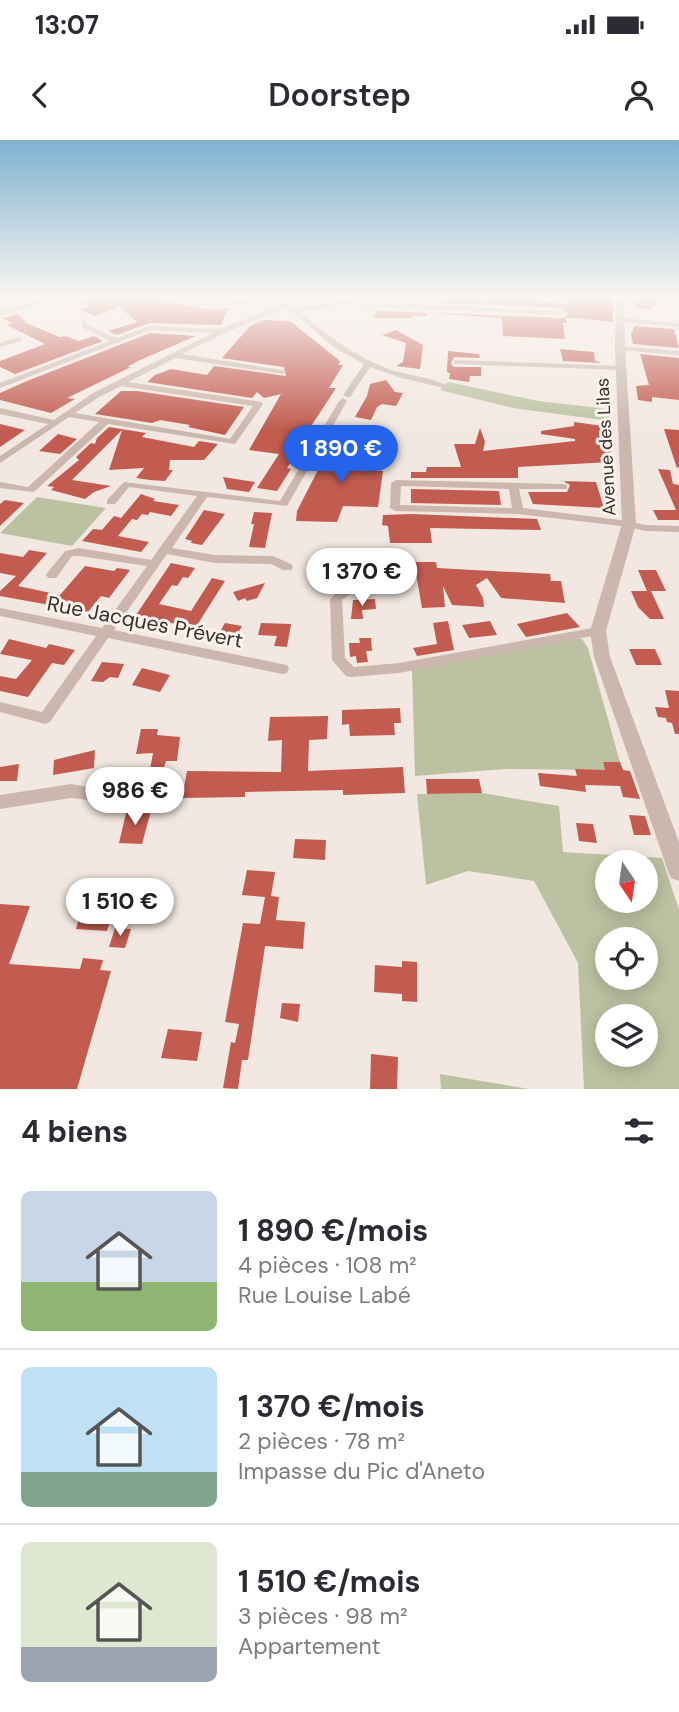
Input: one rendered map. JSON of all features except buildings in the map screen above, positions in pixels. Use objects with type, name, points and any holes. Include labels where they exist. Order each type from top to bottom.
[{"type":"street","points":[[0,386],[114,342]]},
{"type":"street","points":[[0,460],[66,414],[198,342]]},
{"type":"street","points":[[333,342],[368,364],[444,386]]},
{"type":"street","name":"Avenue des Lilas","points":[[620,342],[629,524],[598,631],[601,657],[679,871]]},
{"type":"street","points":[[620,348],[679,353]]},
{"type":"street","points":[[172,355],[281,372]]},
{"type":"street","points":[[457,362],[621,368]]},
{"type":"street","points":[[111,502],[127,484],[283,504],[368,364]]},
{"type":"street","points":[[66,414],[232,442],[259,404],[120,383]]},
{"type":"street","points":[[0,411],[53,422]]},
{"type":"street","points":[[0,485],[30,490],[106,421]]},
{"type":"street","points":[[563,487],[396,482],[395,508],[517,511],[645,528],[679,529]]},
{"type":"street","points":[[513,485],[517,511]]},
{"type":"street","points":[[0,708],[45,718],[204,494]]},
{"type":"street","points":[[165,550],[215,559],[273,560],[287,567]]},
{"type":"street","points":[[52,575],[69,553],[79,551],[154,564]]},
{"type":"street","points":[[385,586],[349,589],[336,599],[339,660],[351,672],[399,668],[598,631]]},
{"type":"street","name":"Rue Jacques Prévert","points":[[0,612],[282,669]]},
{"type":"street","points":[[0,802],[71,791],[96,794]]},
{"type":"green space","points":[[448,382],[538,401],[608,409],[610,421],[513,408],[440,390]]},
{"type":"green space","points":[[37,497],[106,508],[72,546],[0,533]]},
{"type":"green space","points":[[582,639],[588,648],[620,762],[603,762],[605,770],[505,769],[415,776],[412,670]]},
{"type":"green space","points":[[482,793],[559,806],[563,852],[595,854],[595,914],[658,914],[658,858],[662,858],[679,910],[679,1089],[584,1089],[578,963],[534,881],[468,871],[426,885],[417,794]]},
{"type":"green space","points":[[440,1074],[529,1089],[441,1089]]}]
